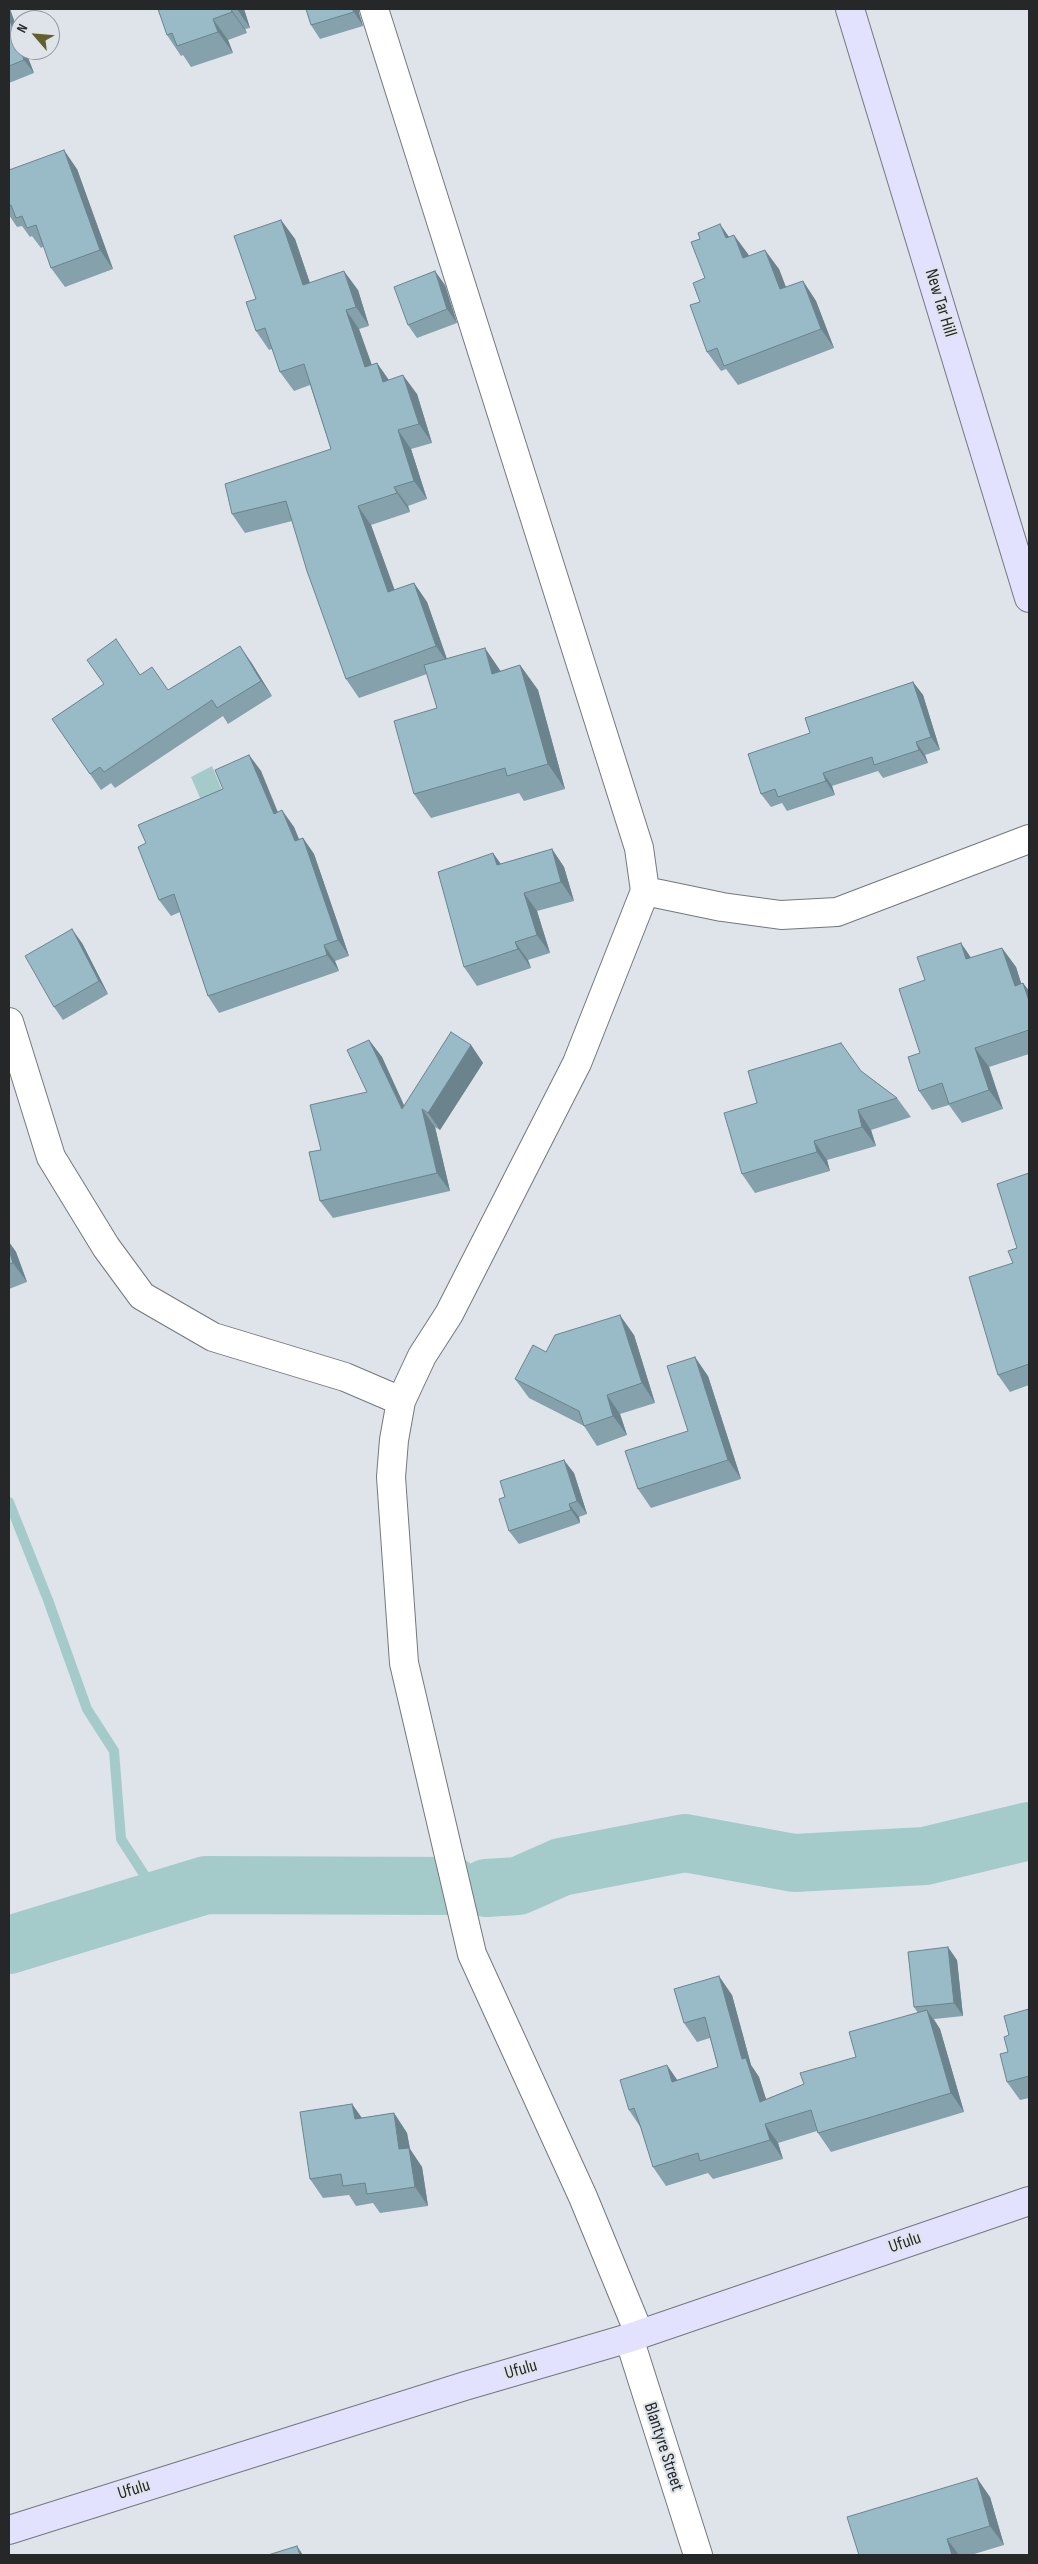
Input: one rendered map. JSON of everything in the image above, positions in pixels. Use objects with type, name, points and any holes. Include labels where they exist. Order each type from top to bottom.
[{"type":"street","points":[[374,9],[639,848],[645,891],[722,907],[781,915],[837,912],[1029,839]]},
{"type":"street","name":"New Tar Hill","points":[[850,9],[1029,598]]},
{"type":"street","name":"Blantyre Street","points":[[645,891],[578,1064],[449,1314],[422,1356],[401,1402],[394,1440],[391,1477],[404,1663],[472,1954],[583,2197],[634,2335],[698,2555]]},
{"type":"street","points":[[9,1022],[51,1157],[106,1247],[142,1296],[213,1337],[345,1377],[401,1402]]},
{"type":"street","name":"Ufulu","points":[[9,2530],[465,2386],[634,2335],[1029,2201]]},
{"type":"shaded area","points":[[212,766],[231,812],[210,821],[191,777]]},
{"type":"building","points":[[158,9],[231,9],[232,12],[213,19],[218,32],[177,46],[172,33],[167,35]]},
{"type":"building","points":[[306,9],[352,9],[354,12],[311,25]]},
{"type":"building","points":[[9,18],[10,60],[24,60],[9,66]]},
{"type":"building","points":[[64,150],[100,250],[51,268],[36,225],[27,228],[22,216],[16,218],[11,205],[9,206],[9,170]]},
{"type":"building","points":[[281,220],[303,285],[344,271],[356,307],[346,310],[365,367],[377,363],[383,382],[403,375],[419,424],[398,430],[414,481],[394,487],[397,493],[358,506],[388,592],[414,583],[436,646],[346,679],[307,571],[286,501],[232,514],[225,484],[331,449],[304,364],[280,372],[265,328],[256,331],[246,302],[256,299],[234,236]]},
{"type":"building","points":[[720,224],[726,238],[734,235],[743,258],[765,250],[780,289],[803,281],[821,329],[724,366],[717,348],[707,352],[690,305],[700,302],[693,283],[705,278],[691,242],[700,239],[698,233]]},
{"type":"building","points":[[435,271],[447,309],[408,325],[394,287]]},
{"type":"building","points":[[116,639],[140,675],[152,667],[168,690],[240,646],[261,681],[217,708],[212,700],[104,772],[100,767],[90,774],[52,719],[104,684],[87,660]]},
{"type":"building","points":[[485,648],[492,674],[520,665],[548,764],[507,776],[505,768],[414,794],[394,721],[437,708],[424,665]]},
{"type":"building","points":[[913,682],[931,737],[916,742],[919,750],[874,765],[872,757],[823,773],[826,781],[778,797],[775,789],[761,794],[748,754],[810,733],[805,718]]},
{"type":"building","points":[[249,755],[274,814],[282,810],[295,841],[303,838],[338,940],[324,945],[327,955],[208,996],[174,894],[159,900],[138,847],[146,843],[138,825],[223,789],[215,770]]},
{"type":"building","points":[[552,849],[561,882],[524,893],[537,935],[515,942],[518,949],[464,967],[438,872],[493,853],[497,865]]},
{"type":"building","points":[[72,929],[99,981],[54,1007],[25,956]]},
{"type":"building","points":[[961,943],[966,959],[1002,948],[1015,986],[1023,983],[1029,1001],[1029,1030],[975,1048],[989,1090],[949,1104],[942,1083],[919,1091],[908,1057],[920,1053],[899,989],[925,980],[917,957]]},
{"type":"building","points":[[451,1032],[471,1045],[428,1113],[422,1109],[437,1173],[320,1201],[309,1152],[321,1150],[310,1105],[367,1092],[347,1050],[369,1040],[402,1109]]},
{"type":"building","points":[[841,1043],[861,1071],[897,1098],[858,1110],[862,1127],[814,1141],[817,1152],[742,1174],[724,1113],[757,1103],[748,1071]]},
{"type":"building","points":[[1029,1173],[1029,1364],[998,1375],[969,1277],[1013,1263],[1008,1251],[1017,1248],[997,1184]]},
{"type":"building","points":[[9,1250],[13,1263],[9,1264]]},
{"type":"building","points":[[620,1315],[642,1383],[607,1395],[613,1416],[584,1426],[579,1411],[515,1379],[533,1345],[546,1352],[555,1335]]},
{"type":"building","points":[[695,1357],[728,1460],[638,1489],[625,1451],[688,1431],[667,1366]]},
{"type":"building","points":[[564,1460],[577,1501],[569,1504],[571,1510],[509,1531],[499,1499],[505,1497],[500,1481]]},
{"type":"building","points":[[948,1947],[954,2003],[914,2007],[908,1952]]},
{"type":"building","points":[[719,1976],[742,2059],[746,2058],[760,2102],[804,2084],[800,2073],[856,2057],[849,2032],[927,2010],[951,2093],[818,2133],[811,2110],[765,2124],[770,2140],[700,2161],[698,2153],[653,2167],[634,2108],[629,2110],[620,2080],[667,2065],[672,2082],[718,2067],[705,2017],[684,2023],[674,1989]]},
{"type":"building","points":[[1029,2009],[1029,2076],[1007,2082],[1000,2054],[1008,2052],[1004,2037],[1009,2035],[1004,2016]]},
{"type":"building","points":[[352,2104],[355,2119],[394,2113],[399,2149],[409,2148],[415,2187],[367,2194],[365,2183],[343,2186],[341,2174],[310,2179],[300,2112]]},
{"type":"building","points":[[977,2478],[990,2526],[947,2539],[952,2555],[859,2555],[847,2517]]},
{"type":"building","points":[[297,2546],[300,2555],[268,2555]]},
{"type":"waterway","points":[[9,1502],[48,1600],[87,1709],[114,1751],[121,1839],[160,1899]]},
{"type":"waterway","points":[[486,1888],[518,1886],[561,1867],[685,1843],[794,1863],[925,1856],[1029,1831]]},
{"type":"waterway","points":[[9,1945],[206,1885],[452,1886]]}]
